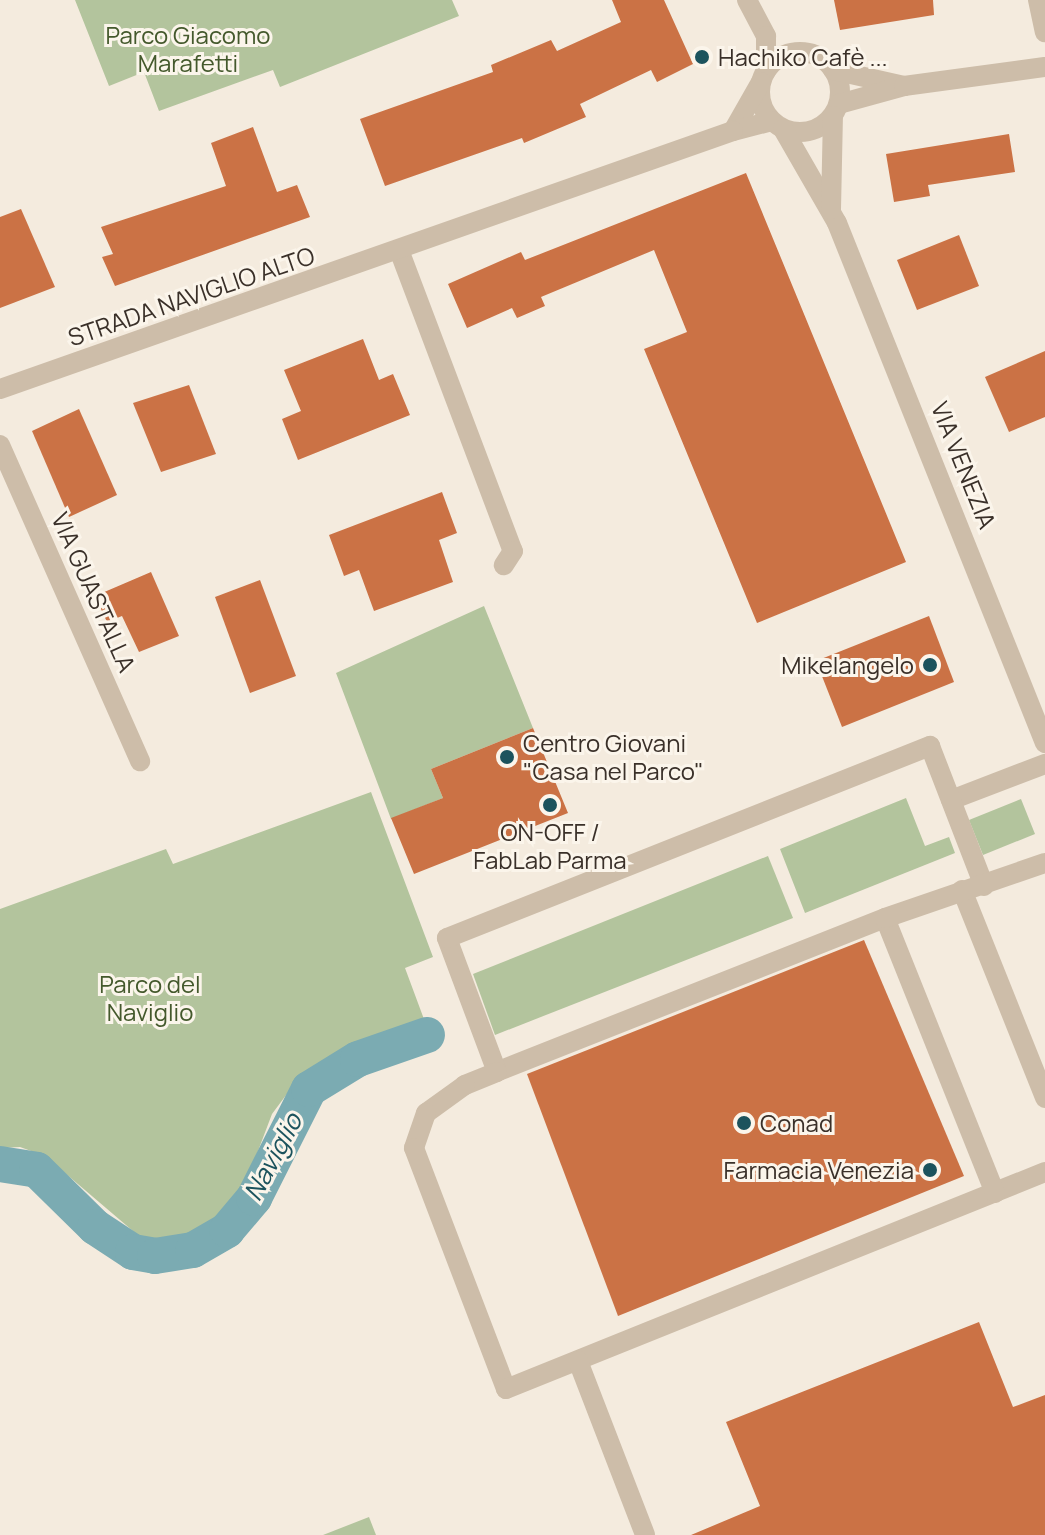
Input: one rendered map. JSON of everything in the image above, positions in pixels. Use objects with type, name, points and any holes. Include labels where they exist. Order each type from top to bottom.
[{"type":"street","name":"VIA VENEZIA","points":[[747,0],[766,36],[793,53],[808,53],[833,70],[836,110],[831,209]]},
{"type":"street","points":[[1038,0],[1045,32]]},
{"type":"street","name":"VIA VENEZIA","points":[[766,36],[764,110],[778,125],[831,209],[1045,743]]},
{"type":"street","points":[[733,131],[764,76],[793,53]]},
{"type":"street","points":[[778,125],[819,128],[836,110],[904,86],[1045,67]]},
{"type":"street","points":[[833,70],[904,86]]},
{"type":"street","name":"STRADA NAVIGLIO ALTO","points":[[0,389],[733,131],[778,125]]},
{"type":"street","points":[[399,250],[513,551],[504,565]]},
{"type":"street","name":"VIA GUASTALLA","points":[[0,445],[140,761]]},
{"type":"street","points":[[497,1072],[447,938],[930,746],[984,886]]},
{"type":"street","points":[[951,800],[1045,764]]},
{"type":"street","points":[[1045,863],[885,918],[465,1085],[426,1113],[414,1148],[506,1389],[1045,1172]]},
{"type":"street","points":[[962,890],[1045,1098]]},
{"type":"street","points":[[885,918],[995,1193]]},
{"type":"street","points":[[578,1361],[645,1535]]},
{"type":"green space","name":"Parco Giacomo Marafetti","points":[[75,0],[452,0],[459,16],[280,87],[273,70],[159,111],[144,72],[109,86]]},
{"type":"green space","points":[[484,606],[533,728],[431,769],[443,798],[391,819],[336,673]]},
{"type":"green space","name":"Parco del Naviglio","points":[[371,792],[433,957],[405,968],[428,1030],[370,1041],[301,1075],[272,1114],[241,1196],[207,1228],[185,1238],[161,1242],[140,1237],[45,1156],[20,1147],[0,1148],[0,909],[166,849],[173,864]]},
{"type":"green space","points":[[906,798],[925,846],[949,837],[955,853],[805,913],[780,849]]},
{"type":"green space","points":[[1021,799],[1035,834],[983,855],[969,820]]},
{"type":"green space","points":[[768,856],[793,918],[495,1035],[473,974]]},
{"type":"green space","points":[[369,1517],[376,1535],[323,1535]]},
{"type":"building","points":[[612,0],[664,0],[693,64],[657,82],[651,70],[580,104],[586,117],[524,143],[522,138],[385,186],[360,119],[493,72],[491,65],[551,40],[557,51],[621,22]]},
{"type":"building","points":[[834,0],[933,0],[934,15],[840,30]]},
{"type":"building","points":[[253,127],[277,192],[297,185],[310,217],[115,286],[102,257],[113,254],[101,227],[226,186],[211,143]]},
{"type":"building","points":[[1009,134],[1015,172],[928,185],[930,196],[894,202],[886,154]]},
{"type":"building","points":[[746,173],[906,562],[757,623],[644,349],[687,332],[654,250],[541,297],[545,306],[517,318],[512,308],[467,328],[448,284],[521,252],[525,260]]},
{"type":"building","points":[[21,209],[55,287],[0,308],[0,217]]},
{"type":"building","points":[[959,235],[979,286],[917,310],[897,260]]},
{"type":"building","points":[[363,339],[379,380],[393,374],[410,415],[298,460],[282,419],[301,411],[284,370]]},
{"type":"building","points":[[1045,351],[1045,417],[1009,432],[985,377]]},
{"type":"building","points":[[189,385],[216,454],[161,472],[133,403]]},
{"type":"building","points":[[79,409],[117,495],[69,517],[32,431]]},
{"type":"building","points":[[442,492],[457,533],[439,540],[453,582],[374,611],[359,570],[344,576],[329,535]]},
{"type":"building","points":[[151,572],[179,636],[139,652],[122,616],[107,622],[95,596]]},
{"type":"building","points":[[260,580],[296,676],[250,693],[215,597]]},
{"type":"building","points":[[929,616],[954,682],[842,727],[816,661]]},
{"type":"building","points":[[533,728],[568,813],[414,874],[391,818],[443,798],[431,769]]},
{"type":"building","name":"Conad","points":[[864,940],[964,1176],[618,1316],[527,1074]]},
{"type":"building","points":[[979,1322],[1013,1407],[1045,1395],[1045,1535],[691,1535],[760,1506],[726,1422]]},
{"type":"waterway","name":"Naviglio","points":[[0,1164],[37,1170],[95,1227],[133,1252],[155,1256],[193,1250],[227,1230],[254,1198],[309,1089],[358,1059],[427,1035]]},
{"type":"place","name":"Hachiko Cafè ...","points":[[702,57]]},
{"type":"place","name":"Mikelangelo","points":[[930,665]]},
{"type":"place","name":"Centro Giovani \"Casa nel Parco\"","points":[[507,757]]},
{"type":"place","name":"ON-OFF / FabLab Parma","points":[[550,805]]},
{"type":"place","name":"Conad","points":[[744,1123]]},
{"type":"place","name":"Farmacia Venezia","points":[[930,1170]]}]
